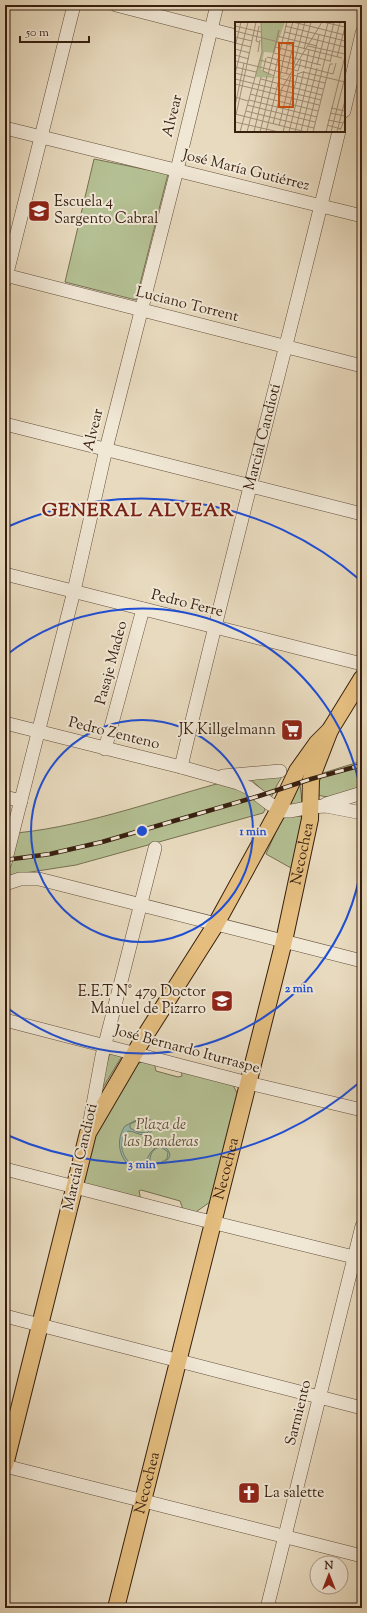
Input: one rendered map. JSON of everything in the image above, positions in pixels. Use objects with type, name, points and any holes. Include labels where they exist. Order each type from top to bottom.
[{"type":"main road","points":[[88,1133],[216,924],[279,810],[297,772],[317,743],[330,730],[362,678]]},
{"type":"main road","name":"Necochea","points":[[116,1608],[284,941],[314,807],[311,779],[330,730]]},
{"type":"main road","name":"Marcial Candioti","points":[[5,1466],[88,1133]]},
{"type":"street","points":[[5,277],[74,5]]},
{"type":"street","points":[[116,5],[235,36]]},
{"type":"street","name":"Alvear","points":[[5,863],[74,591],[106,449],[177,170],[217,5]]},
{"type":"street","points":[[345,106],[362,33]]},
{"type":"street","name":"José María Gutiérrez","points":[[5,128],[362,216]]},
{"type":"street","name":"Marcial Candioti","points":[[181,767],[214,627],[287,346],[339,132]]},
{"type":"street","name":"Luciano Torrent","points":[[5,277],[141,309],[362,366]]},
{"type":"street","points":[[5,424],[362,514]]},
{"type":"street","name":"Pedro Ferre","points":[[5,574],[362,664]]},
{"type":"street","name":"Pasaje Madeo","points":[[105,749],[143,609]]},
{"type":"street","name":"Pedro Zenteno","points":[[5,723],[181,767],[215,777],[249,788],[279,810]]},
{"type":"street","name":"Pedro Zenteno","points":[[215,777],[280,771]]},
{"type":"street","points":[[279,810],[291,811],[314,807],[362,793]]},
{"type":"street","points":[[5,797],[21,801]]},
{"type":"street","points":[[314,807],[336,807],[362,813]]},
{"type":"street","name":"Marcial Candioti","points":[[88,1133],[105,1045],[155,848]]},
{"type":"street","points":[[5,884],[20,879],[39,880],[362,961]]},
{"type":"street","name":"José Bernardo Iturraspe","points":[[5,1020],[248,1083],[362,1110]]},
{"type":"street","points":[[5,1169],[358,1258]]},
{"type":"street","name":"Sarmiento","points":[[267,1608],[319,1397],[358,1258],[362,1226]]},
{"type":"street","points":[[5,1316],[362,1408]]},
{"type":"street","points":[[5,1466],[362,1556]]},
{"type":"green space","points":[[94,159],[168,174],[136,300],[65,282]]},
{"type":"green space","points":[[362,761],[362,789],[328,797],[316,795],[319,780],[323,773]]},
{"type":"green space","points":[[284,773],[271,798],[248,777]]},
{"type":"green space","points":[[301,777],[300,784],[302,802],[298,805],[286,806]]},
{"type":"green space","points":[[220,783],[244,791],[264,807],[265,810],[263,813],[76,865],[5,876],[5,834],[59,827],[86,821]]},
{"type":"green space","points":[[287,816],[302,817],[303,825],[291,868],[266,854],[281,820]]},
{"type":"green space","points":[[110,1052],[122,1056],[99,1094]]},
{"type":"green space","name":"Plaza de las Banderas","points":[[149,1060],[154,1062],[156,1071],[178,1077],[182,1076],[181,1069],[232,1083],[238,1095],[210,1202],[193,1214],[184,1212],[180,1201],[141,1190],[139,1191],[141,1200],[84,1185],[80,1173],[90,1134],[132,1065]]},
{"type":"water","points":[[140,1118],[146,1119],[151,1120],[154,1125],[153,1129],[147,1134],[142,1135],[128,1131],[125,1135],[122,1148],[125,1157],[131,1164],[131,1167],[123,1158],[121,1153],[120,1136],[125,1126]],"holes":[[[146,1119],[153,1124],[152,1128],[147,1133],[138,1132],[130,1128],[130,1124],[139,1120]]]},
{"type":"water","points":[[157,1146],[161,1146],[167,1149],[170,1155],[168,1159],[164,1163],[159,1164],[167,1159],[168,1152],[161,1147],[158,1148],[152,1152],[150,1158],[150,1161],[157,1164],[135,1168],[135,1165],[145,1162],[151,1152]]},
{"type":"railway","points":[[5,860],[50,854],[102,842],[362,765]]},
{"type":"place","name":"Escuela 4 Sargento Cabral","points":[[39,211]]},
{"type":"place","name":"JK Killgelmann","points":[[292,730]]},
{"type":"place","name":"E.E.T N° 479 Doctor Manuel de Pizarro","points":[[222,1001]]},
{"type":"place","name":"La salette","points":[[249,1493]]},
{"type":"district","name":"GENERAL ALVEAR","points":[[138,511]]}]
